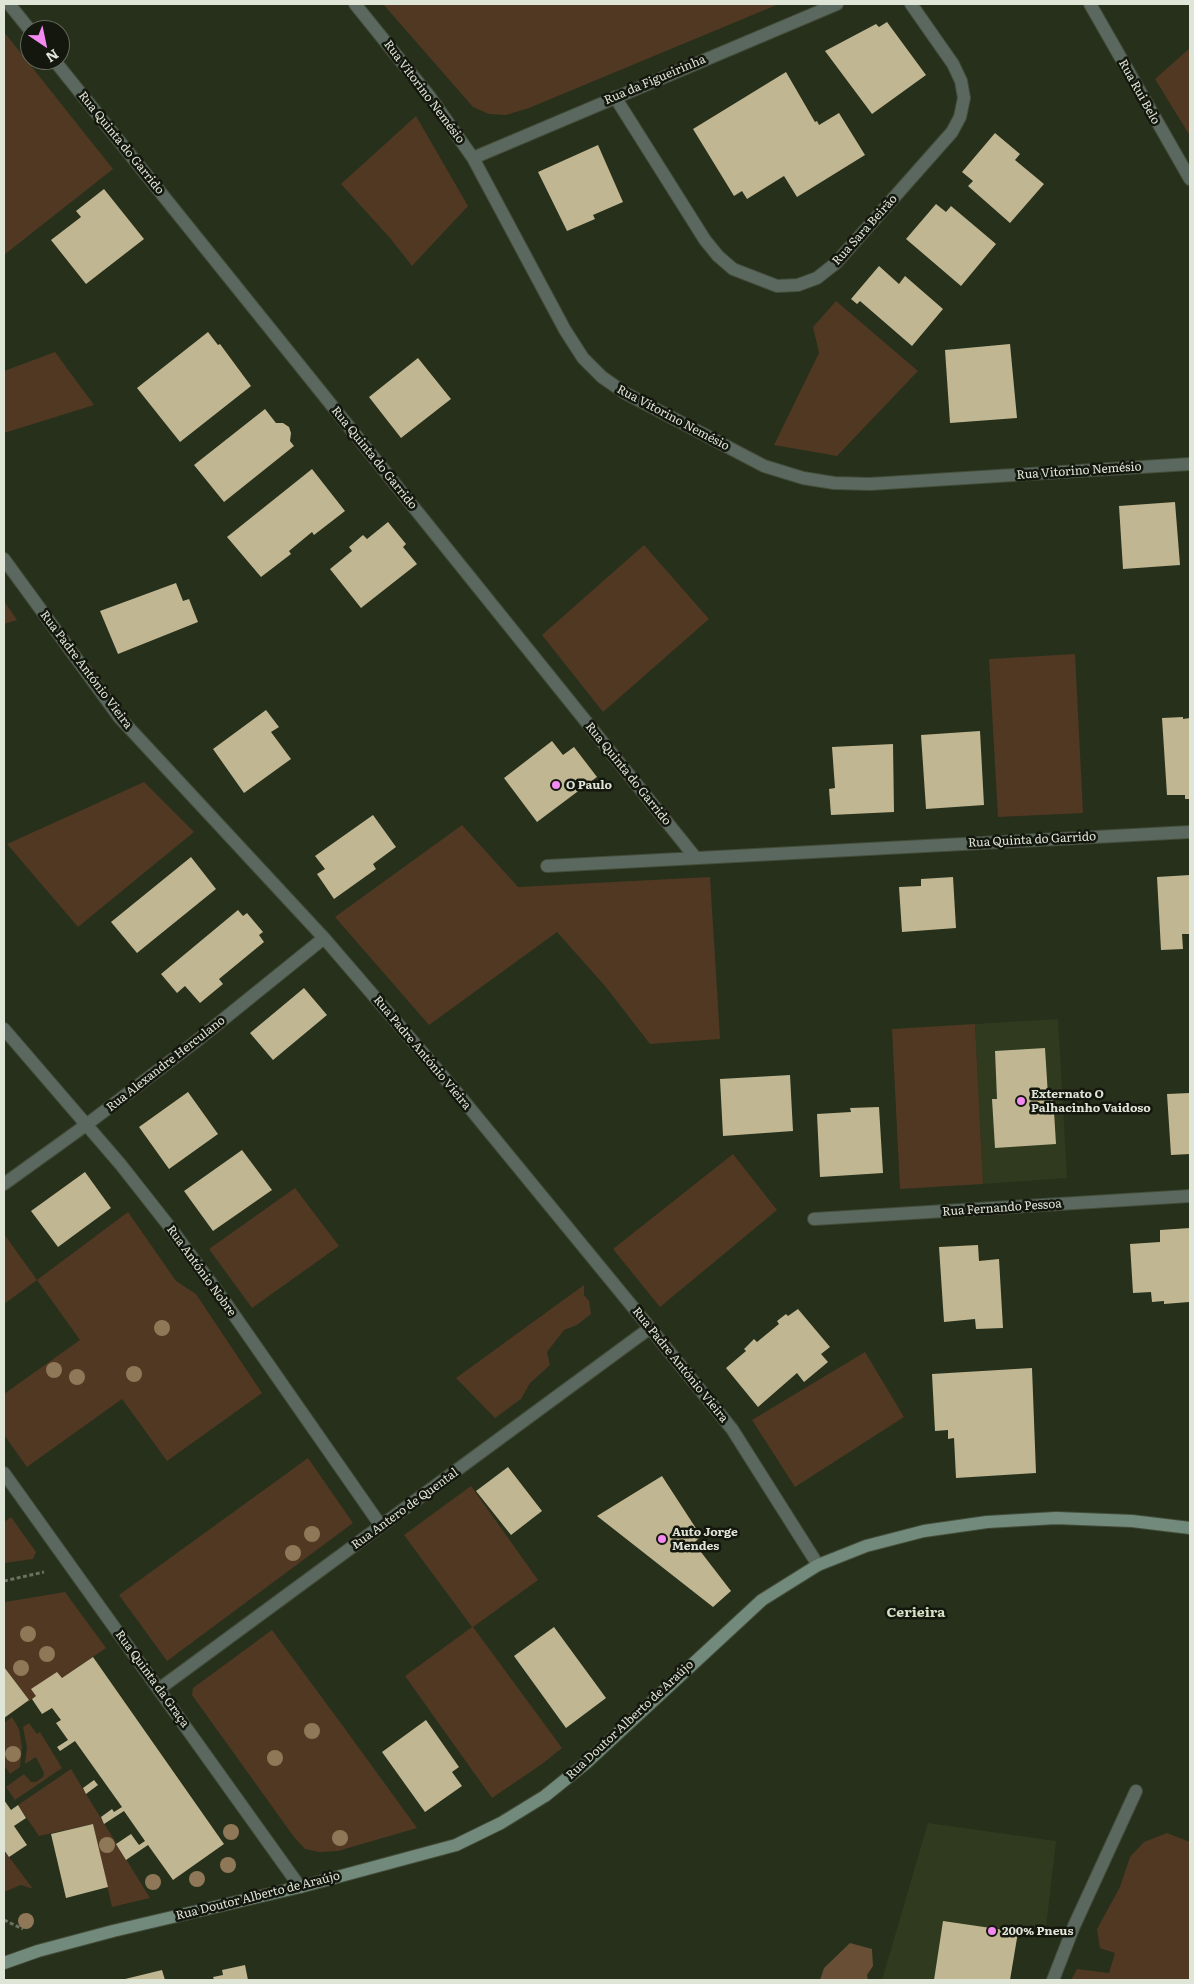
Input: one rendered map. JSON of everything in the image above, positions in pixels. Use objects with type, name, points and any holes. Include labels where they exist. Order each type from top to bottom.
[{"type":"main road","name":"Rua Doutor Alberto de Araújo","points":[[4,1963],[38,1951],[113,1931],[300,1887],[456,1845],[501,1823],[545,1796],[586,1763],[762,1600],[818,1565],[866,1546],[924,1531],[987,1522],[1056,1518],[1132,1521],[1190,1528]]},
{"type":"street","points":[[9,4],[22,20]]},
{"type":"street","name":"Rua Vitorino Nemésio","points":[[355,4],[430,97],[473,158],[565,330],[583,358],[602,377],[625,393],[764,466],[803,478],[834,483],[870,484],[1190,464]]},
{"type":"street","name":"Rua da Figueirinha","points":[[473,158],[837,4]]},
{"type":"street","name":"Rua Sara Beirão","points":[[615,97],[704,240],[718,256],[733,268],[777,286],[798,285],[817,278],[836,263],[952,132],[960,117],[964,98],[961,81],[952,64],[911,4]]},
{"type":"street","name":"Rua Rui Belo","points":[[1090,4],[1190,179]]},
{"type":"street","name":"Rua Quinta do Garrido","points":[[62,70],[695,857]]},
{"type":"street","name":"Rua Padre António Vieira","points":[[4,559],[119,717],[324,938],[459,1095],[732,1429],[818,1565]]},
{"type":"street","name":"Rua Quinta do Garrido","points":[[547,866],[1190,832]]},
{"type":"street","name":"Rua Alexandre Herculano","points":[[4,1184],[194,1043],[324,938]]},
{"type":"street","name":"Rua António Nobre","points":[[4,1029],[122,1165],[225,1302],[381,1526]]},
{"type":"street","name":"Rua Fernando Pessoa","points":[[814,1219],[1190,1196]]},
{"type":"street","name":"Rua Antero de Quental","points":[[159,1689],[650,1328]]},
{"type":"street","name":"Rua Quinta da Graça","points":[[4,1473],[300,1887]]},
{"type":"street","points":[[1053,1980],[1074,1926],[1136,1791]]},
{"type":"path","points":[[4,1582],[45,1572],[66,1559]]},
{"type":"shaded area","points":[[383,4],[779,4],[529,108],[506,115],[489,114],[473,107]]},
{"type":"shaded area","points":[[4,32],[20,52],[20,70],[34,70],[113,169],[4,255]]},
{"type":"shaded area","points":[[1190,48],[1190,136],[1155,79]]},
{"type":"shaded area","points":[[416,116],[468,206],[412,266],[390,238],[341,184]]},
{"type":"shaded area","points":[[836,301],[918,371],[837,456],[774,445],[819,353],[813,327]]},
{"type":"shaded area","points":[[55,352],[94,405],[4,433],[4,371]]},
{"type":"shaded area","points":[[644,545],[709,619],[603,712],[542,635]]},
{"type":"shaded area","points":[[4,601],[17,620],[4,624]]},
{"type":"shaded area","points":[[1075,654],[1083,813],[998,817],[989,659]]},
{"type":"shaded area","points":[[144,782],[194,832],[78,927],[7,844]]},
{"type":"shaded area","points":[[462,825],[518,887],[710,877],[720,1039],[650,1044],[605,986],[557,932],[429,1025],[335,917]]},
{"type":"shaded area","name":"Externato O Palhacinho Vaidoso","points":[[1058,1019],[1067,1178],[983,1184],[975,1024]]},
{"type":"shaded area","points":[[975,1024],[983,1184],[900,1189],[892,1029]]},
{"type":"shaded area","points":[[733,1154],[777,1210],[660,1307],[613,1249]]},
{"type":"shaded area","points":[[295,1188],[339,1246],[252,1308],[209,1249]]},
{"type":"shaded area","points":[[128,1212],[176,1281],[196,1294],[262,1393],[167,1461],[122,1399],[27,1467],[4,1435],[4,1394],[80,1340],[37,1280]]},
{"type":"shaded area","points":[[4,1234],[37,1280],[4,1304]]},
{"type":"shaded area","points":[[584,1285],[584,1295],[589,1301],[591,1314],[577,1325],[564,1330],[547,1352],[550,1365],[530,1383],[521,1399],[495,1418],[456,1378]]},
{"type":"shaded area","points":[[865,1352],[904,1417],[795,1487],[752,1420]]},
{"type":"shaded area","points":[[308,1458],[353,1523],[167,1661],[119,1595]]},
{"type":"shaded area","points":[[471,1486],[538,1580],[473,1627],[562,1748],[492,1798],[405,1676],[472,1627],[404,1535]]},
{"type":"shaded area","points":[[11,1517],[36,1552],[33,1559],[4,1563],[4,1522]]},
{"type":"shaded area","points":[[65,1592],[106,1648],[4,1718],[4,1600],[5,1602]]},
{"type":"shaded area","points":[[272,1630],[417,1828],[338,1851],[319,1852],[305,1849],[294,1837],[192,1695],[193,1688]]},
{"type":"shaded area","points":[[12,1717],[19,1729],[22,1747],[20,1767],[10,1774],[4,1765],[4,1723]]},
{"type":"shaded area","points":[[29,1723],[37,1734],[40,1732],[62,1768],[15,1800],[6,1787],[24,1774],[31,1782],[36,1782],[43,1777],[44,1773],[36,1757],[25,1764],[27,1747],[23,1727]]},
{"type":"shaded area","points":[[71,1769],[150,1898],[112,1907],[93,1824],[39,1836],[18,1805]]},
{"type":"shaded area","points":[[928,1823],[1056,1841],[1045,1936],[1018,1932],[1010,1980],[882,1980]]},
{"type":"shaded area","points":[[1167,1833],[1190,1842],[1190,1980],[1071,1980],[1077,1969],[1109,1973],[1115,1953],[1100,1948],[1097,1929],[1120,1887],[1130,1857],[1144,1842]]},
{"type":"shaded area","points":[[4,1850],[33,1889],[21,1885],[4,1892]]},
{"type":"shaded area","points":[[850,1943],[872,1949],[873,1966],[867,1975],[868,1980],[820,1980],[824,1968]]},
{"type":"building","points":[[887,22],[926,75],[872,114],[825,51],[876,24],[879,27]]},
{"type":"building","points":[[786,72],[815,122],[817,121],[819,125],[839,113],[865,155],[797,197],[784,176],[747,199],[742,191],[734,196],[693,129]]},
{"type":"building","points":[[995,133],[1020,154],[1015,160],[1044,184],[1010,223],[968,186],[973,181],[962,172]]},
{"type":"building","points":[[598,145],[623,202],[593,215],[595,219],[567,231],[538,172]]},
{"type":"building","points":[[104,189],[144,239],[86,284],[51,240],[81,217],[76,211]]},
{"type":"building","points":[[936,204],[946,212],[951,206],[996,244],[961,286],[906,239]]},
{"type":"building","points":[[879,266],[899,284],[905,276],[943,309],[912,346],[860,301],[857,304],[851,299]]},
{"type":"building","points":[[208,332],[218,345],[220,344],[251,386],[180,442],[137,388]]},
{"type":"building","points":[[1010,344],[1017,418],[950,423],[945,350]]},
{"type":"building","points":[[418,358],[451,399],[401,438],[369,397]]},
{"type":"building","points":[[265,409],[276,423],[283,423],[289,427],[291,433],[290,441],[294,446],[224,502],[194,465]]},
{"type":"building","points":[[312,469],[345,511],[314,535],[312,532],[289,551],[291,554],[261,577],[227,537]]},
{"type":"building","points":[[1175,502],[1180,565],[1123,569],[1119,506]]},
{"type":"building","points":[[388,522],[406,544],[403,547],[417,564],[361,608],[330,569],[352,551],[349,547],[363,535],[367,539]]},
{"type":"building","points":[[176,583],[183,601],[189,599],[198,622],[118,654],[100,611]]},
{"type":"building","points":[[266,710],[279,727],[271,732],[291,759],[244,793],[213,749]]},
{"type":"building","points":[[1183,717],[1183,719],[1190,718],[1190,799],[1185,799],[1185,795],[1167,795],[1162,718]]},
{"type":"building","points":[[980,731],[984,805],[926,809],[921,735]]},
{"type":"building","name":"O Paulo","points":[[552,741],[563,755],[574,747],[597,777],[537,822],[504,778]]},
{"type":"building","points":[[893,744],[894,812],[831,815],[829,789],[835,788],[832,747]]},
{"type":"building","points":[[373,815],[396,847],[373,864],[376,869],[334,899],[317,874],[325,869],[315,856]]},
{"type":"building","points":[[191,857],[216,889],[137,953],[111,922]]},
{"type":"building","points":[[1190,875],[1190,934],[1182,934],[1183,949],[1161,950],[1157,877]]},
{"type":"building","points":[[953,877],[956,928],[902,932],[899,887],[921,886],[921,879]]},
{"type":"building","points":[[238,910],[243,916],[247,913],[263,932],[259,935],[264,942],[219,979],[223,984],[200,1003],[185,986],[177,993],[161,974]]},
{"type":"building","points":[[304,988],[327,1015],[273,1060],[250,1033]]},
{"type":"building","points":[[1045,1048],[1048,1096],[1053,1095],[1056,1144],[995,1148],[992,1099],[997,1099],[995,1051]]},
{"type":"building","points":[[790,1075],[793,1131],[723,1136],[720,1079]]},
{"type":"building","points":[[188,1092],[218,1134],[169,1169],[139,1127]]},
{"type":"building","points":[[1190,1093],[1190,1154],[1171,1155],[1167,1094]]},
{"type":"building","points":[[879,1107],[883,1173],[820,1177],[817,1114],[851,1112],[850,1108]]},
{"type":"building","points":[[242,1150],[272,1190],[213,1231],[184,1191]]},
{"type":"building","points":[[85,1172],[111,1208],[58,1247],[31,1211]]},
{"type":"building","points":[[1190,1228],[1189,1302],[1164,1304],[1164,1301],[1152,1302],[1151,1292],[1133,1293],[1130,1244],[1160,1242],[1160,1230]]},
{"type":"building","points":[[978,1245],[979,1261],[999,1259],[1003,1328],[976,1329],[975,1319],[944,1322],[939,1247]]},
{"type":"building","points":[[798,1309],[830,1347],[821,1354],[828,1362],[804,1382],[797,1373],[758,1407],[726,1368],[746,1351],[744,1349],[754,1339],[757,1342],[779,1324],[777,1321],[786,1314],[788,1316]]},
{"type":"building","points":[[1032,1368],[1036,1473],[956,1478],[954,1438],[948,1439],[948,1430],[935,1431],[932,1374]]},
{"type":"building","points":[[508,1467],[542,1511],[511,1535],[476,1491]]},
{"type":"building","name":"Auto Jorge Mendes","points":[[662,1476],[701,1536],[694,1543],[731,1591],[713,1607],[597,1516]]},
{"type":"building","points":[[554,1627],[606,1698],[566,1728],[514,1656]]},
{"type":"building","points":[[93,1657],[224,1844],[173,1880],[148,1845],[126,1860],[116,1844],[131,1834],[139,1845],[145,1841],[124,1811],[104,1824],[101,1817],[112,1809],[114,1812],[122,1807],[75,1741],[60,1751],[57,1747],[68,1740],[56,1723],[61,1720],[52,1708],[42,1714],[32,1699],[36,1696],[31,1689],[57,1672],[62,1678]]},
{"type":"building","points":[[4,1667],[29,1700],[4,1718]]},
{"type":"building","points":[[426,1720],[459,1767],[452,1772],[462,1786],[425,1812],[382,1752]]},
{"type":"building","points":[[94,1780],[98,1785],[86,1794],[83,1788]]},
{"type":"building","points":[[4,1800],[11,1810],[18,1805],[26,1818],[14,1826],[27,1845],[9,1857],[4,1850]]},
{"type":"building","points":[[93,1824],[108,1887],[66,1898],[51,1834]]},
{"type":"building","points":[[943,1921],[1018,1932],[1010,1980],[934,1980]]},
{"type":"building","points":[[245,1965],[248,1980],[214,1980],[213,1977],[223,1975],[222,1970]]},
{"type":"building","points":[[162,1970],[165,1980],[121,1980]]},
{"type":"place","name":"O Paulo","points":[[556,785]]},
{"type":"place","name":"Externato O Palhacinho Vaidoso","points":[[1021,1101]]},
{"type":"place","name":"Auto Jorge Mendes","points":[[662,1539]]},
{"type":"place","name":"200% Pneus","points":[[992,1931]]},
{"type":"district","name":"Cerieira","points":[[916,1613]]}]
